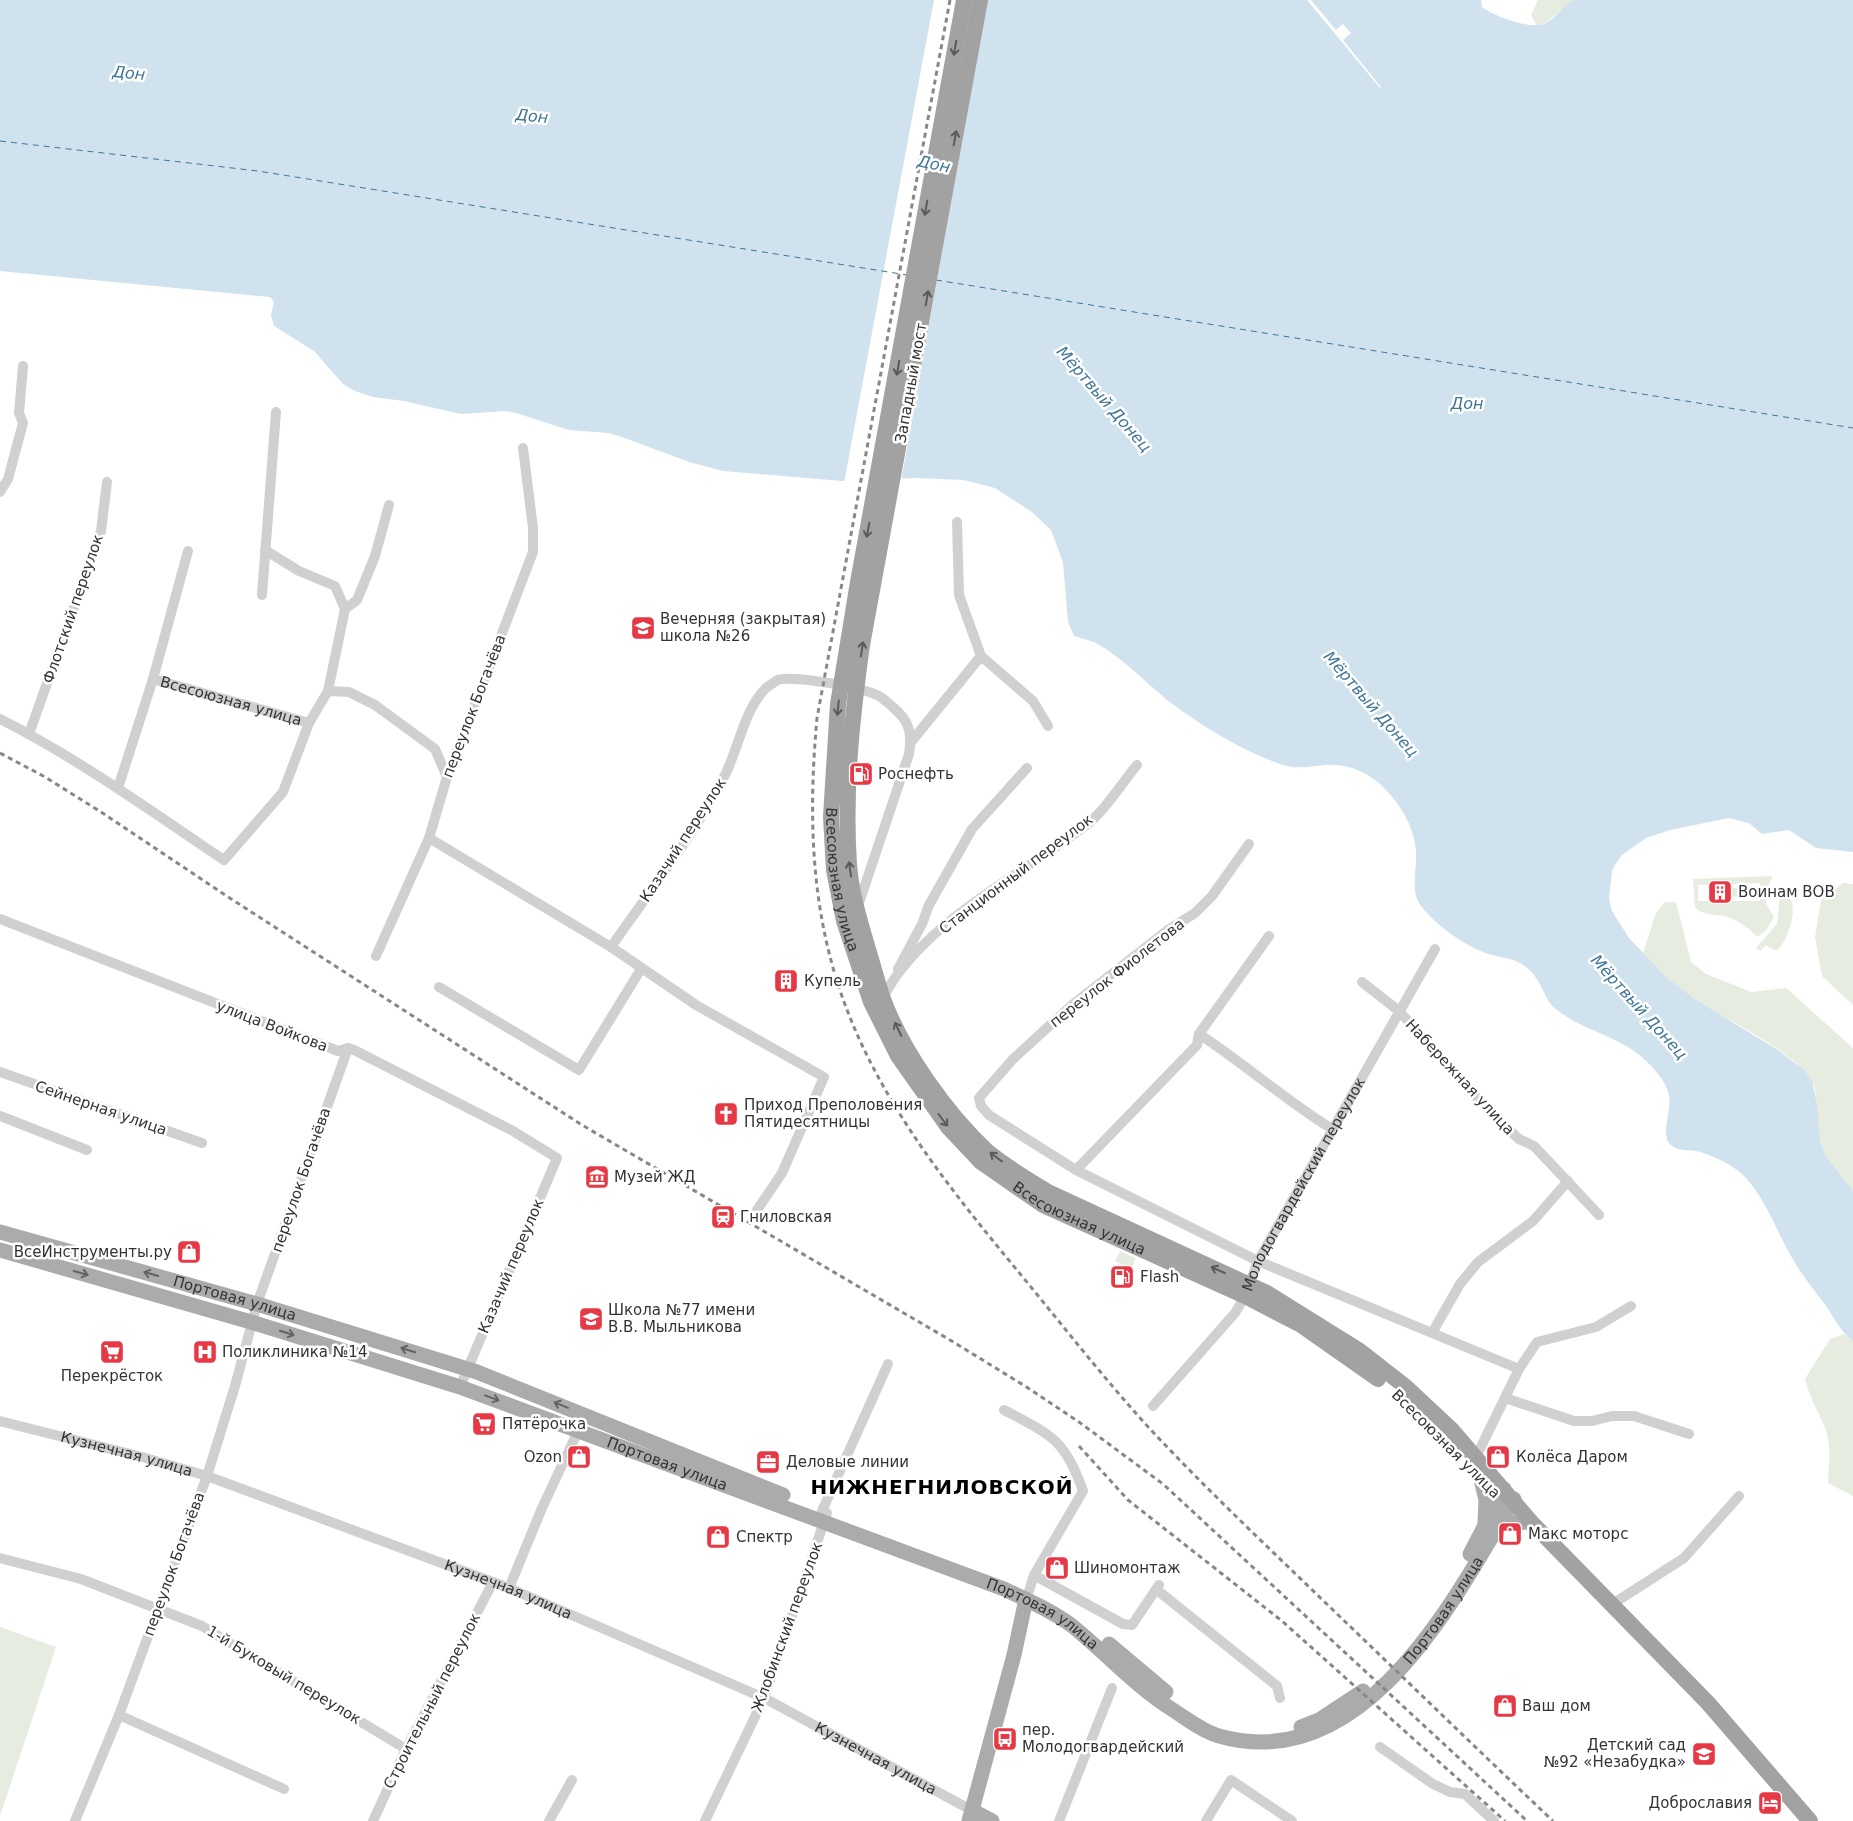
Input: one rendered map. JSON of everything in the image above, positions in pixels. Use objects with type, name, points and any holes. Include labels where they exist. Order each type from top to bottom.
[{"type":"highway","name":"Западный мост","points":[[840,766],[838,704],[848,635],[964,0]]},
{"type":"highway","name":"Западный мост","points":[[840,766],[980,0]]},
{"type":"highway","name":"Всесоюзная улица","points":[[840,766],[830,817],[834,870],[846,896],[857,910],[883,998],[907,1049],[958,1119],[988,1152],[1048,1192],[1247,1290],[1301,1325],[1389,1387],[1422,1415],[1480,1475],[1507,1498],[1708,1703],[1810,1821]]},
{"type":"highway","name":"Всесоюзная улица","points":[[846,896],[844,921],[871,1002],[898,1056],[948,1126],[981,1162],[1044,1205],[1306,1316],[1360,1351],[1406,1387],[1451,1429],[1476,1457],[1507,1498]]},
{"type":"main road","name":"Портовая улица","points":[[0,1232],[257,1304],[467,1368],[1004,1589],[1028,1595],[1069,1624],[1171,1709],[1217,1736],[1251,1742],[1277,1742],[1324,1730],[1349,1715],[1377,1692],[1408,1659],[1448,1608],[1507,1498]]},
{"type":"main road","name":"Портовая улица","points":[[0,1250],[251,1322],[460,1387],[824,1515]]},
{"type":"main road","points":[[1480,1475],[1486,1500],[1488,1533],[1509,1523],[1531,1522]]},
{"type":"main road","points":[[971,1816],[1028,1595]]},
{"type":"main road","name":"Кузнечная улица","points":[[971,1816],[992,1821]]},
{"type":"street","points":[[0,492],[8,479],[22,422],[19,413],[23,366]]},
{"type":"street","points":[[262,595],[276,412]]},
{"type":"street","name":"переулок Богачёва","points":[[376,956],[429,838],[447,777],[533,552],[533,528],[523,448]]},
{"type":"street","name":"Флотский переулок","points":[[29,734],[101,532],[107,482]]},
{"type":"street","points":[[345,609],[357,600],[375,556],[390,505]]},
{"type":"street","points":[[957,522],[959,595],[981,656],[1033,701],[1048,726]]},
{"type":"street","points":[[0,719],[29,734],[118,788],[224,860],[283,792],[309,723],[328,691],[345,609],[335,586],[299,572],[265,550]]},
{"type":"street","points":[[118,788],[153,679],[188,551]]},
{"type":"street","points":[[857,910],[909,754],[911,742],[981,656]]},
{"type":"street","name":"Казачий переулок","points":[[610,947],[701,818],[725,776],[754,703],[766,689],[778,680],[807,678],[878,695],[901,712],[909,728],[911,742]]},
{"type":"street","name":"Всесоюзная улица","points":[[153,679],[309,723]]},
{"type":"street","points":[[328,691],[349,692],[375,705],[435,749],[447,777]]},
{"type":"street","name":"Станционный переулок","points":[[892,981],[936,933],[1014,874],[1087,825],[1137,765]]},
{"type":"street","name":"Станционный переулок","points":[[883,998],[922,924],[929,905],[972,829],[1027,768]]},
{"type":"street","points":[[429,838],[610,947],[696,1005],[824,1077],[782,1173],[757,1210]]},
{"type":"street","name":"переулок Фиолетова","points":[[1076,1170],[989,1115],[981,1106],[979,1098],[1013,1059],[1070,1006],[1168,930],[1195,914],[1212,896],[1249,844]]},
{"type":"street","name":"улица Войкова","points":[[0,919],[338,1051],[348,1048],[423,1084],[513,1131],[557,1158],[554,1163]]},
{"type":"street","points":[[1269,936],[1199,1034],[1197,1045],[1076,1170],[1258,1262],[1519,1369]]},
{"type":"street","name":"Молодогвардейский переулок","points":[[1153,1406],[1235,1313],[1258,1262],[1435,949]]},
{"type":"street","points":[[439,987],[579,1070],[641,969]]},
{"type":"street","name":"Набережная улица","points":[[1362,982],[1400,1011],[1492,1114],[1519,1139],[1534,1146],[1599,1215]]},
{"type":"street","points":[[1199,1034],[1238,1059],[1313,1117],[1332,1129]]},
{"type":"street","name":"переулок Богачёва","points":[[75,1821],[119,1715],[207,1476],[236,1386],[251,1322],[348,1048]]},
{"type":"street","name":"Сейнерная улица","points":[[0,1072],[202,1143]]},
{"type":"street","points":[[0,1116],[88,1150]]},
{"type":"street","name":"Казачий переулок","points":[[467,1368],[554,1163]]},
{"type":"street","points":[[1432,1333],[1460,1284],[1478,1262],[1533,1221],[1568,1181]]},
{"type":"street","points":[[1476,1457],[1519,1369],[1537,1342],[1596,1327],[1631,1306]]},
{"type":"street","name":"Жлобинский переулок","points":[[705,1821],[764,1698],[824,1515],[888,1364]]},
{"type":"street","points":[[460,1387],[467,1368]]},
{"type":"street","points":[[1505,1398],[1574,1421],[1592,1421],[1612,1416],[1634,1416],[1689,1434]]},
{"type":"street","points":[[1004,1410],[1055,1438],[1073,1463],[1084,1491],[1034,1576],[1028,1595]]},
{"type":"street","name":"Кузнечная улица","points":[[0,1421],[142,1456],[207,1476],[509,1588],[764,1698],[971,1816]]},
{"type":"street","points":[[509,1588],[542,1508],[579,1429]]},
{"type":"street","points":[[1611,1605],[1684,1558],[1739,1496]]},
{"type":"street","name":"1-й Буковый переулок","points":[[0,1558],[81,1579],[202,1626],[406,1749]]},
{"type":"street","points":[[1034,1576],[1123,1624],[1132,1625],[1158,1587],[1277,1686],[1280,1698]]},
{"type":"street","name":"Строительный переулок","points":[[373,1821],[406,1749],[493,1582]]},
{"type":"street","points":[[1059,1821],[1112,1688]]},
{"type":"street","points":[[119,1715],[284,1789]]},
{"type":"street","points":[[1380,1747],[1433,1784],[1450,1792],[1465,1794],[1494,1821]]},
{"type":"street","points":[[549,1821],[572,1780]]},
{"type":"street","points":[[1206,1821],[1231,1780],[1292,1821]]},
{"type":"shaded area","points":[[1538,0],[1573,0],[1545,23],[1537,26],[1531,15]]},
{"type":"shaded area","points":[[1773,876],[1768,886],[1760,886],[1760,883],[1698,885],[1698,901],[1760,901],[1761,896],[1766,896],[1766,904],[1774,917],[1767,929],[1758,937],[1732,919],[1702,912],[1695,907],[1693,879]]},
{"type":"shaded area","points":[[1843,883],[1853,884],[1853,1005],[1822,976],[1815,937],[1821,900]]},
{"type":"shaded area","points":[[1711,887],[1749,888],[1749,897],[1711,896]]},
{"type":"shaded area","points":[[1788,894],[1793,907],[1793,915],[1786,938],[1778,950],[1774,950],[1766,945],[1760,951],[1756,948],[1777,924],[1780,895]]},
{"type":"shaded area","points":[[1665,902],[1676,902],[1691,962],[1706,974],[1751,992],[1786,988],[1853,1048],[1853,1191],[1825,1155],[1820,1140],[1815,1088],[1808,1075],[1780,1050],[1687,994],[1643,953],[1656,913]]},
{"type":"shaded area","points":[[1120,1251],[1136,1258],[1131,1269],[1115,1261]]},
{"type":"shaded area","points":[[1844,1334],[1853,1341],[1853,1496],[1828,1483],[1829,1454],[1827,1432],[1805,1379],[1830,1339]]},
{"type":"shaded area","points":[[0,1627],[56,1647],[0,1816]]},
{"type":"water","name":"Дон","points":[[0,0],[1481,0],[1482,7],[1495,14],[1523,24],[1540,25],[1553,18],[1573,0],[1853,0],[1853,852],[1816,848],[1789,830],[1762,834],[1749,823],[1729,818],[1670,830],[1646,838],[1622,855],[1616,863],[1612,871],[1609,899],[1612,911],[1629,938],[1665,976],[1693,998],[1778,1050],[1804,1070],[1812,1080],[1817,1104],[1820,1140],[1825,1155],[1853,1191],[1853,1341],[1841,1329],[1799,1269],[1766,1206],[1747,1179],[1737,1170],[1719,1159],[1700,1152],[1675,1148],[1669,1143],[1666,1127],[1669,1095],[1662,1080],[1652,1066],[1624,1045],[1578,1023],[1557,1010],[1548,1000],[1534,975],[1520,963],[1488,954],[1466,944],[1441,927],[1421,906],[1415,887],[1416,852],[1413,833],[1400,807],[1381,785],[1362,772],[1348,767],[1333,765],[1292,767],[1272,761],[1240,747],[1179,709],[1106,649],[1094,642],[1074,636],[1068,622],[1063,562],[1051,530],[1032,512],[995,488],[963,480],[915,478],[842,481],[723,471],[689,462],[609,433],[569,430],[516,413],[505,411],[461,414],[404,401],[373,397],[355,391],[343,384],[314,351],[274,326],[271,315],[274,302],[270,297],[0,271]]},
{"type":"pier","points":[[934,0],[987,0],[901,481],[844,483]]},
{"type":"pier","points":[[1307,0],[1311,0],[1336,30],[1343,24],[1351,33],[1343,40],[1380,88]]},
{"type":"ferry route","points":[[0,141],[258,171],[907,275]]},
{"type":"ferry route","points":[[936,280],[1853,428]]},
{"type":"railway","points":[[950,0],[817,718],[813,784],[816,882],[827,946],[836,978],[851,1021],[870,1062],[916,1139],[969,1211],[1119,1394],[1218,1499],[1553,1821]]},
{"type":"railway","points":[[0,753],[45,777],[101,812],[225,895],[582,1125],[950,1340],[1079,1422],[1163,1484],[1527,1821]]},
{"type":"railway","points":[[1079,1446],[1128,1500],[1282,1621],[1505,1821]]},
{"type":"place","name":"Вечерняя (закрытая) школа №26","points":[[643,628]]},
{"type":"place","name":"Роснефть","points":[[861,774]]},
{"type":"place","name":"Воинам ВОВ","points":[[1720,892]]},
{"type":"place","name":"Купель","points":[[786,981]]},
{"type":"place","name":"Приход Преполовения Пятидесятницы","points":[[726,1114]]},
{"type":"place","name":"Музей ЖД","points":[[597,1177]]},
{"type":"place","name":"Гниловская","points":[[723,1217]]},
{"type":"place","name":"ВсеИнструменты.ру","points":[[189,1252]]},
{"type":"place","name":"Flash","points":[[1122,1277]]},
{"type":"place","name":"Школа №77 имени В.В. Мыльникова","points":[[591,1319]]},
{"type":"place","name":"Перекрёсток","points":[[112,1352]]},
{"type":"place","name":"Поликлиника №14","points":[[205,1352]]},
{"type":"place","name":"Пятёрочка","points":[[484,1424]]},
{"type":"place","name":"Ozon","points":[[579,1457]]},
{"type":"place","name":"Колёса Даром","points":[[1498,1457]]},
{"type":"place","name":"Деловые линии","points":[[768,1462]]},
{"type":"place","name":"Макс моторс","points":[[1510,1534]]},
{"type":"place","name":"Спектр","points":[[718,1537]]},
{"type":"place","name":"Шиномонтаж","points":[[1057,1568]]},
{"type":"place","name":"Ваш дом","points":[[1505,1706]]},
{"type":"place","name":"пер. Молодогвардейский","points":[[1005,1739]]},
{"type":"place","name":"Детский сад №92 «Незабудка»","points":[[1704,1754]]},
{"type":"place","name":"Доброславия","points":[[1770,1803]]},
{"type":"district","name":"НИЖНЕГНИЛОВСКОЙ","points":[[942,1487]]},
{"type":"water label","name":"Мёртвый Донец","points":[[1104,399]]},
{"type":"water label","name":"Мёртвый Донец","points":[[1371,704]]},
{"type":"water label","name":"Мёртвый Донец","points":[[1639,1007]]}]
